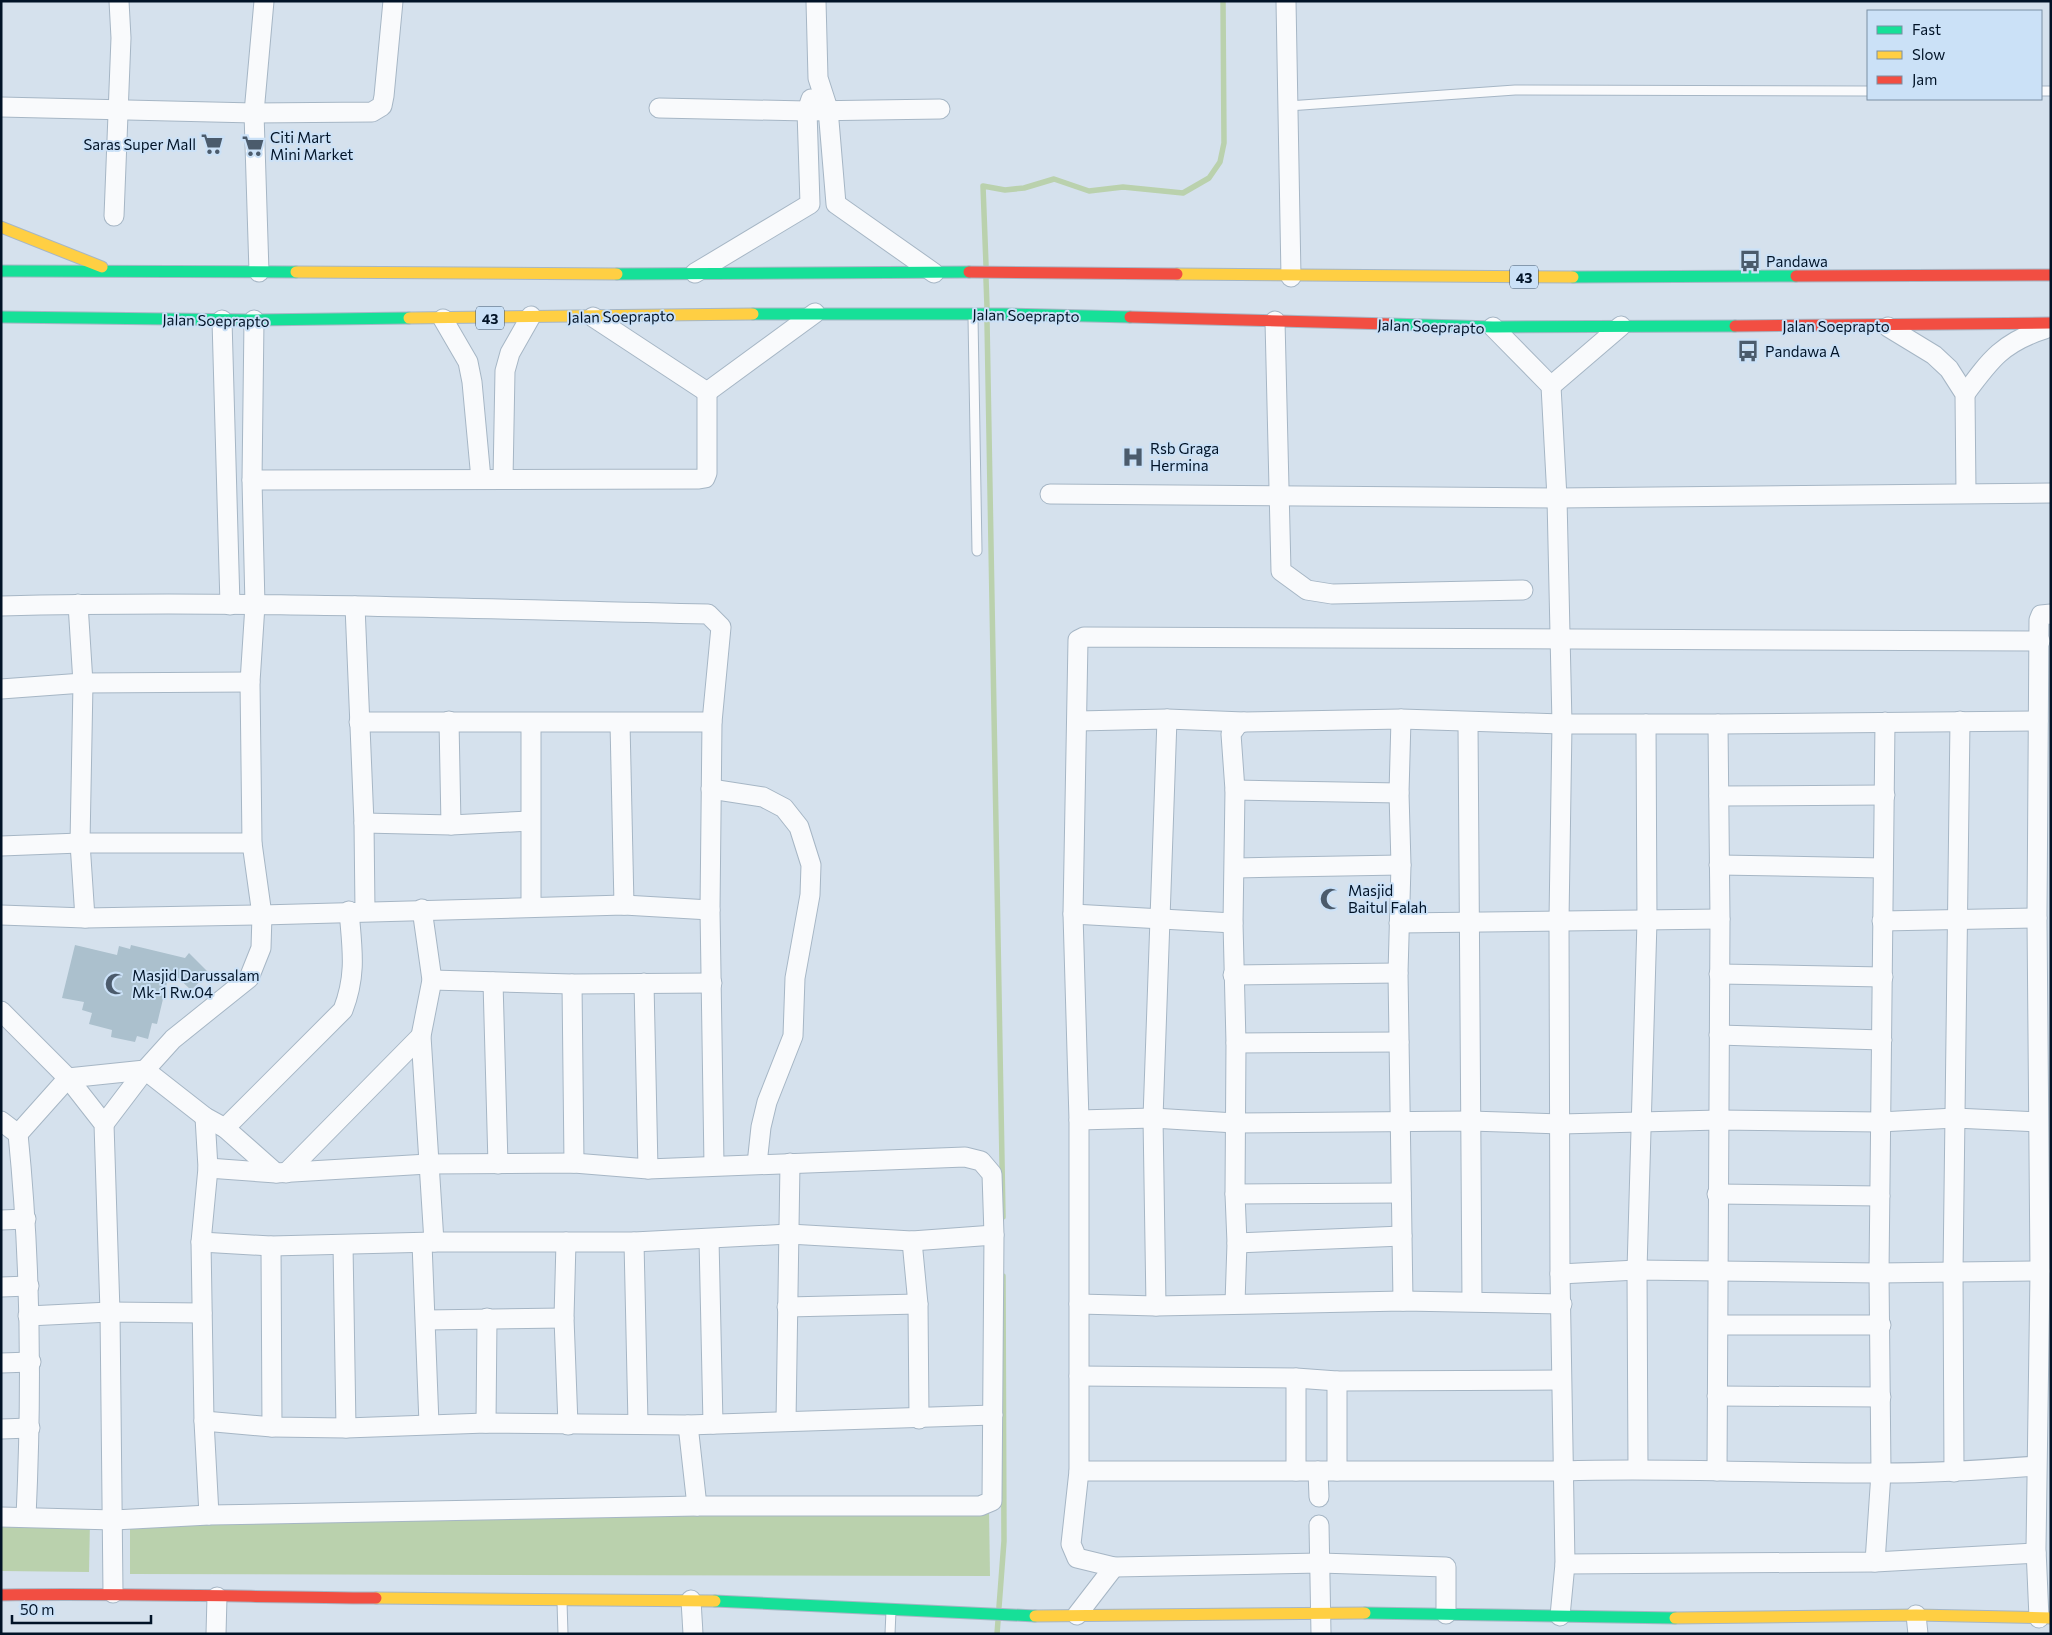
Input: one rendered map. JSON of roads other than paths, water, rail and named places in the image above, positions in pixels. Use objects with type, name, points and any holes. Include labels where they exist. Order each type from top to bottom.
[{"type":"main road","points":[[1,227],[115,272]]},
{"type":"main road","name":"43","points":[[1,271],[691,274],[998,272],[1291,277],[2051,275]]},
{"type":"main road","name":"Jalan Soeprapto","points":[[1,317],[254,320],[815,313],[1004,314],[1493,327],[1887,326],[2051,323]]},
{"type":"main road","points":[[1,1595],[113,1593],[217,1597],[691,1600],[980,1612],[1016,1615],[1040,1625],[1076,1615],[1319,1612],[1560,1616],[1644,1626],[1917,1625],[2045,1618]]},
{"type":"street","points":[[114,216],[120,1]]},
{"type":"street","points":[[259,272],[254,112],[264,1]]},
{"type":"street","points":[[1,107],[358,113],[379,110],[384,96],[393,1]]},
{"type":"street","points":[[816,1],[818,78],[828,109],[836,204]]},
{"type":"street","points":[[1286,1],[1291,277]]},
{"type":"street","points":[[810,204],[807,111],[818,78]]},
{"type":"street","points":[[659,108],[807,111],[828,109],[940,109]]},
{"type":"street","points":[[691,274],[810,204],[836,204],[934,273]]},
{"type":"street","points":[[706,392],[815,313]]},
{"type":"street","points":[[503,479],[505,371],[510,353],[531,316]]},
{"type":"street","points":[[593,316],[706,392]]},
{"type":"street","points":[[443,319],[468,362],[472,382],[481,479]]},
{"type":"street","points":[[222,320],[230,605]]},
{"type":"street","points":[[104,1124],[145,1070],[173,1039],[249,978],[261,948],[262,915],[252,843],[250,682],[255,606],[252,480],[254,320]]},
{"type":"street","points":[[1276,321],[1281,571],[1307,590],[1332,594],[1524,590]]},
{"type":"street","points":[[1551,386],[1621,326]]},
{"type":"street","points":[[1887,326],[1934,355],[1949,370],[1965,394],[1966,493]]},
{"type":"street","points":[[1493,327],[1551,386],[1557,498],[1562,724],[1559,920],[1560,1274],[1565,1564],[1560,1616]]},
{"type":"street","points":[[1965,394],[1982,371],[2010,343],[2051,328]]},
{"type":"street","points":[[223,363],[254,361]]},
{"type":"street","points":[[252,480],[705,478],[707,473],[706,392]]},
{"type":"street","points":[[1050,494],[1557,498],[2051,493]]},
{"type":"street","points":[[78,604],[83,683],[80,842],[86,918]]},
{"type":"street","points":[[1,606],[78,604],[355,606],[708,614],[721,627],[712,722],[711,789],[710,910],[714,1165]]},
{"type":"street","points":[[225,1128],[342,1010],[351,989],[364,823],[355,606]]},
{"type":"street","points":[[2045,1618],[2036,1553],[2040,1271],[2037,918],[2038,720],[2039,618],[2044,614],[2051,614]]},
{"type":"street","points":[[1446,1614],[1446,1567],[1320,1563],[1114,1567],[1077,1558],[1073,1551],[1071,1544],[1079,1472],[1079,1120],[1073,914],[1078,721],[1077,644],[1080,638],[2040,642]]},
{"type":"street","points":[[1,689],[83,683],[250,682]]},
{"type":"street","points":[[1078,721],[1167,719],[1244,722],[1401,719],[1562,724],[1718,724],[2038,720]]},
{"type":"street","points":[[1156,1306],[1153,1118],[1162,918],[1167,719]]},
{"type":"street","points":[[1401,719],[1399,793],[1401,865],[1398,973],[1403,1301]]},
{"type":"street","points":[[359,722],[449,721],[531,724],[712,722]]},
{"type":"street","points":[[449,721],[451,825]]},
{"type":"street","points":[[1954,1472],[1953,1272],[1960,721]]},
{"type":"street","points":[[1235,1303],[1237,1243],[1235,1194],[1236,1043],[1233,923],[1235,790],[1231,734],[1238,724],[1244,722]]},
{"type":"street","points":[[1468,722],[1472,1301]]},
{"type":"street","points":[[1876,1562],[1881,1474],[1879,1273],[1885,722]]},
{"type":"street","points":[[620,723],[624,905]]},
{"type":"street","points":[[531,724],[531,907]]},
{"type":"street","points":[[1638,1468],[1637,1270],[1647,921],[1646,724]]},
{"type":"street","points":[[1717,1471],[1719,1325],[1717,1194],[1720,919],[1718,724]]},
{"type":"street","points":[[711,789],[763,797],[784,808],[798,828],[811,865],[810,895],[794,978],[793,1036],[767,1102],[761,1127],[757,1164]]},
{"type":"street","points":[[1235,790],[1399,793]]},
{"type":"street","points":[[1719,796],[1885,795]]},
{"type":"street","points":[[364,823],[451,825],[530,821]]},
{"type":"street","points":[[1,846],[80,842],[252,843]]},
{"type":"street","points":[[1235,868],[1401,865]]},
{"type":"street","points":[[1719,865],[1884,868]]},
{"type":"street","points":[[1,915],[86,918],[624,905],[710,910]]},
{"type":"street","points":[[422,909],[432,980],[421,1036],[428,1164],[426,1320],[429,1424]]},
{"type":"street","points":[[1073,914],[1233,923]]},
{"type":"street","points":[[1882,921],[2037,918]]},
{"type":"street","points":[[1399,923],[1720,919]]},
{"type":"street","points":[[1233,974],[1398,973]]},
{"type":"street","points":[[1719,974],[1883,976]]},
{"type":"street","points":[[432,980],[572,984],[712,983]]},
{"type":"street","points":[[493,982],[498,1164]]},
{"type":"street","points":[[644,983],[648,1169]]},
{"type":"street","points":[[572,984],[574,1163]]},
{"type":"street","points":[[1,1011],[68,1078],[104,1124],[114,1520],[113,1593]]},
{"type":"street","points":[[1719,1035],[1882,1040]]},
{"type":"street","points":[[281,1173],[421,1036]]},
{"type":"street","points":[[1236,1043],[1399,1042]]},
{"type":"street","points":[[10,1133],[68,1078],[145,1070],[205,1117],[225,1128],[281,1173]]},
{"type":"street","points":[[205,1117],[208,1168],[201,1242],[204,1421],[209,1515]]},
{"type":"street","points":[[1079,1120],[1153,1118],[1235,1123],[1470,1121],[1561,1124],[1718,1120],[1880,1122],[1955,1118],[2038,1122]]},
{"type":"street","points":[[1,1121],[10,1133],[26,1219],[31,1362],[26,1517]]},
{"type":"street","points":[[1,1517],[114,1520],[209,1515],[697,1506],[980,1506],[992,1501],[994,1235],[992,1174],[981,1161],[965,1157],[714,1165],[648,1169],[574,1163],[428,1164],[281,1173],[208,1168]]},
{"type":"street","points":[[786,1422],[790,1163]]},
{"type":"street","points":[[1235,1194],[1401,1193]]},
{"type":"street","points":[[1717,1194],[1880,1196]]},
{"type":"street","points":[[1,1220],[26,1219]]},
{"type":"street","points":[[201,1242],[271,1246],[428,1242],[634,1242],[789,1234],[912,1241],[994,1235]]},
{"type":"street","points":[[1237,1243],[1402,1236]]},
{"type":"street","points":[[709,1239],[713,1424]]},
{"type":"street","points":[[912,1241],[918,1304],[919,1418]]},
{"type":"street","points":[[566,1242],[564,1318],[568,1425]]},
{"type":"street","points":[[634,1242],[638,1424]]},
{"type":"street","points":[[343,1245],[346,1428]]},
{"type":"street","points":[[271,1246],[272,1427]]},
{"type":"street","points":[[1560,1274],[1637,1270],[1879,1273],[2040,1271]]},
{"type":"street","points":[[1,1287],[28,1286]]},
{"type":"street","points":[[1079,1304],[1156,1306],[1403,1301],[1562,1304]]},
{"type":"street","points":[[787,1307],[918,1304]]},
{"type":"street","points":[[28,1316],[110,1312],[202,1313]]},
{"type":"street","points":[[486,1423],[487,1318]]},
{"type":"street","points":[[426,1320],[564,1318]]},
{"type":"street","points":[[1719,1325],[1881,1325]]},
{"type":"street","points":[[1,1363],[31,1362]]},
{"type":"street","points":[[1079,1376],[1296,1378],[1338,1381],[1561,1380]]},
{"type":"street","points":[[1296,1378],[1296,1471]]},
{"type":"street","points":[[1319,1496],[1327,1471],[1338,1381]]},
{"type":"street","points":[[1718,1396],[1881,1397]]},
{"type":"street","points":[[204,1421],[272,1427],[346,1428],[486,1423],[688,1425],[993,1415]]},
{"type":"street","points":[[688,1425],[697,1506]]},
{"type":"street","points":[[1,1429],[30,1428]]},
{"type":"street","points":[[1079,1472],[1564,1471],[1638,1468],[1881,1474],[1954,1472],[2036,1466]]},
{"type":"street","points":[[1319,1525],[1319,1612],[1321,1634]]},
{"type":"street","points":[[1565,1564],[1876,1562],[2036,1553]]},
{"type":"street","points":[[1076,1615],[1114,1567]]},
{"type":"street","points":[[216,1634],[217,1597]]},
{"type":"street","points":[[691,1600],[693,1634]]},
{"type":"lane","points":[[1288,106],[1515,90],[1867,90]]},
{"type":"lane","points":[[976,315],[976,551]]},
{"type":"lane","points":[[562,1600],[563,1634]]},
{"type":"lane","points":[[890,1634],[891,1608]]},
{"type":"waterway","points":[[986,265],[983,186],[1005,190],[1024,188],[1054,179],[1089,191],[1123,187],[1183,193],[1209,178],[1220,162],[1224,143],[1223,1]]},
{"type":"waterway","points":[[986,279],[987,307]]},
{"type":"waterway","points":[[987,321],[1003,1217]]},
{"type":"waterway","points":[[999,1607],[1004,1541],[1003,1276]]},
{"type":"waterway","points":[[997,1634],[998,1621]]},
{"type":"place","name":"Saras Super Mall","points":[[212,144]]},
{"type":"place","name":"Citi Mart Mini Market","points":[[253,146]]},
{"type":"place","name":"Pandawa","points":[[1750,261]]},
{"type":"place","name":"Pandawa A","points":[[1748,351]]},
{"type":"place","name":"Rsb Graga Hermina","points":[[1133,457]]},
{"type":"place","name":"Masjid Baitul Falah","points":[[1331,899]]},
{"type":"place","name":"Masjid Darussalam Mk-1 Rw.04","points":[[116,984]]}]
